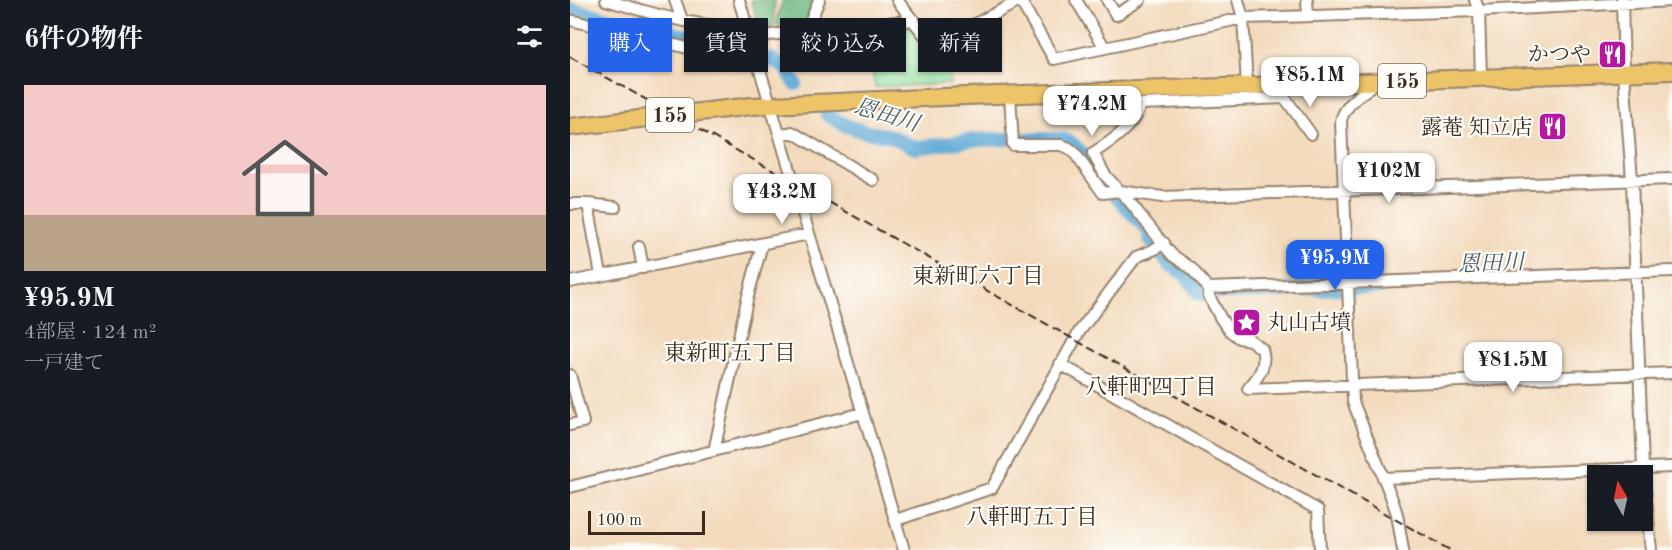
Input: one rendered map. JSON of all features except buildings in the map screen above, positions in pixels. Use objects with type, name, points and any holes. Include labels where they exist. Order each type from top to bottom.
[{"type":"highway","name":"155","points":[[570,127],[770,105],[1247,86],[1282,92],[1376,82],[1672,71]]},
{"type":"street","points":[[606,0],[682,20]]},
{"type":"street","points":[[675,0],[682,20]]},
{"type":"street","points":[[739,0],[744,18]]},
{"type":"street","points":[[812,18],[819,0]]},
{"type":"street","points":[[897,0],[933,46],[1021,0],[1054,59],[1243,18],[1477,5],[1672,1]]},
{"type":"street","points":[[1076,0],[1105,48]]},
{"type":"street","points":[[1107,0],[1116,15],[1140,0]]},
{"type":"street","points":[[1238,0],[1243,18],[1247,86]]},
{"type":"street","points":[[1307,0],[1308,15]]},
{"type":"street","points":[[1622,2],[1624,73],[1632,180],[1643,465]]},
{"type":"street","points":[[1477,5],[1481,77]]},
{"type":"street","points":[[570,20],[684,47]]},
{"type":"street","points":[[906,21],[914,20]]},
{"type":"street","points":[[761,72],[904,550]]},
{"type":"street","points":[[1376,82],[1342,115],[1353,402],[1397,514],[1403,550]]},
{"type":"street","points":[[1311,134],[1282,92],[1141,104],[1137,115],[1127,126],[1111,142],[1093,153],[1105,175],[1173,255],[1191,268],[1209,291],[1221,319],[1230,331],[1239,338],[1250,340],[1263,349],[1265,358],[1263,366],[1248,389],[1672,373]]},
{"type":"street","points":[[1010,94],[1013,145],[1061,145],[1069,148],[1103,193],[1120,191],[1162,197],[1672,178]]},
{"type":"street","points":[[780,135],[792,132],[873,180]]},
{"type":"street","points":[[570,204],[615,207]]},
{"type":"street","points":[[588,204],[602,275]]},
{"type":"street","points":[[570,282],[809,234]]},
{"type":"street","points":[[896,520],[992,488],[1079,332],[1136,257],[1164,243]]},
{"type":"street","points":[[714,451],[747,300],[762,244]]},
{"type":"street","points":[[639,247],[643,268]]},
{"type":"street","points":[[1209,291],[1672,271]]},
{"type":"street","points":[[1060,364],[1318,510],[1320,550]]},
{"type":"street","points":[[570,375],[584,422],[570,425]]},
{"type":"street","points":[[570,487],[863,413]]},
{"type":"street","points":[[1653,468],[1672,467]]},
{"type":"street","points":[[1383,478],[1587,470]]},
{"type":"street","points":[[1649,531],[1651,550]]},
{"type":"green space","points":[[751,0],[775,0],[773,27],[768,28],[768,18],[757,18]]},
{"type":"green space","points":[[783,0],[816,0],[811,18],[780,18],[780,27],[776,27]]},
{"type":"green space","points":[[912,27],[918,35],[918,72],[948,72],[950,84],[875,87],[873,72],[906,72],[906,28]]},
{"type":"waterway","name":"恩田川","points":[[570,9],[684,35]]},
{"type":"waterway","name":"恩田川","points":[[771,59],[785,68],[796,84]]},
{"type":"waterway","name":"恩田川","points":[[827,115],[847,126],[891,136],[915,148],[973,140],[1007,139]]},
{"type":"waterway","name":"恩田川","points":[[1019,139],[1068,141],[1078,149],[1108,189]]},
{"type":"waterway","name":"恩田川","points":[[1116,196],[1149,232],[1150,240],[1155,246]]},
{"type":"waterway","name":"恩田川","points":[[1157,249],[1170,265],[1186,275],[1199,294],[1345,288]]},
{"type":"waterway","name":"恩田川","points":[[1352,288],[1384,287]]},
{"type":"railway","points":[[570,57],[1450,550]]},
{"type":"place","name":"かつや","points":[[1612,54]]},
{"type":"place","name":"露菴 知立店","points":[[1553,127]]},
{"type":"place","name":"丸山古墳","points":[[1246,322]]},
{"type":"district","name":"東新町六丁目","points":[[978,275]]},
{"type":"district","name":"東新町五丁目","points":[[730,352]]},
{"type":"district","name":"八軒町四丁目","points":[[1151,386]]},
{"type":"district","name":"八軒町五丁目","points":[[1032,516]]}]
